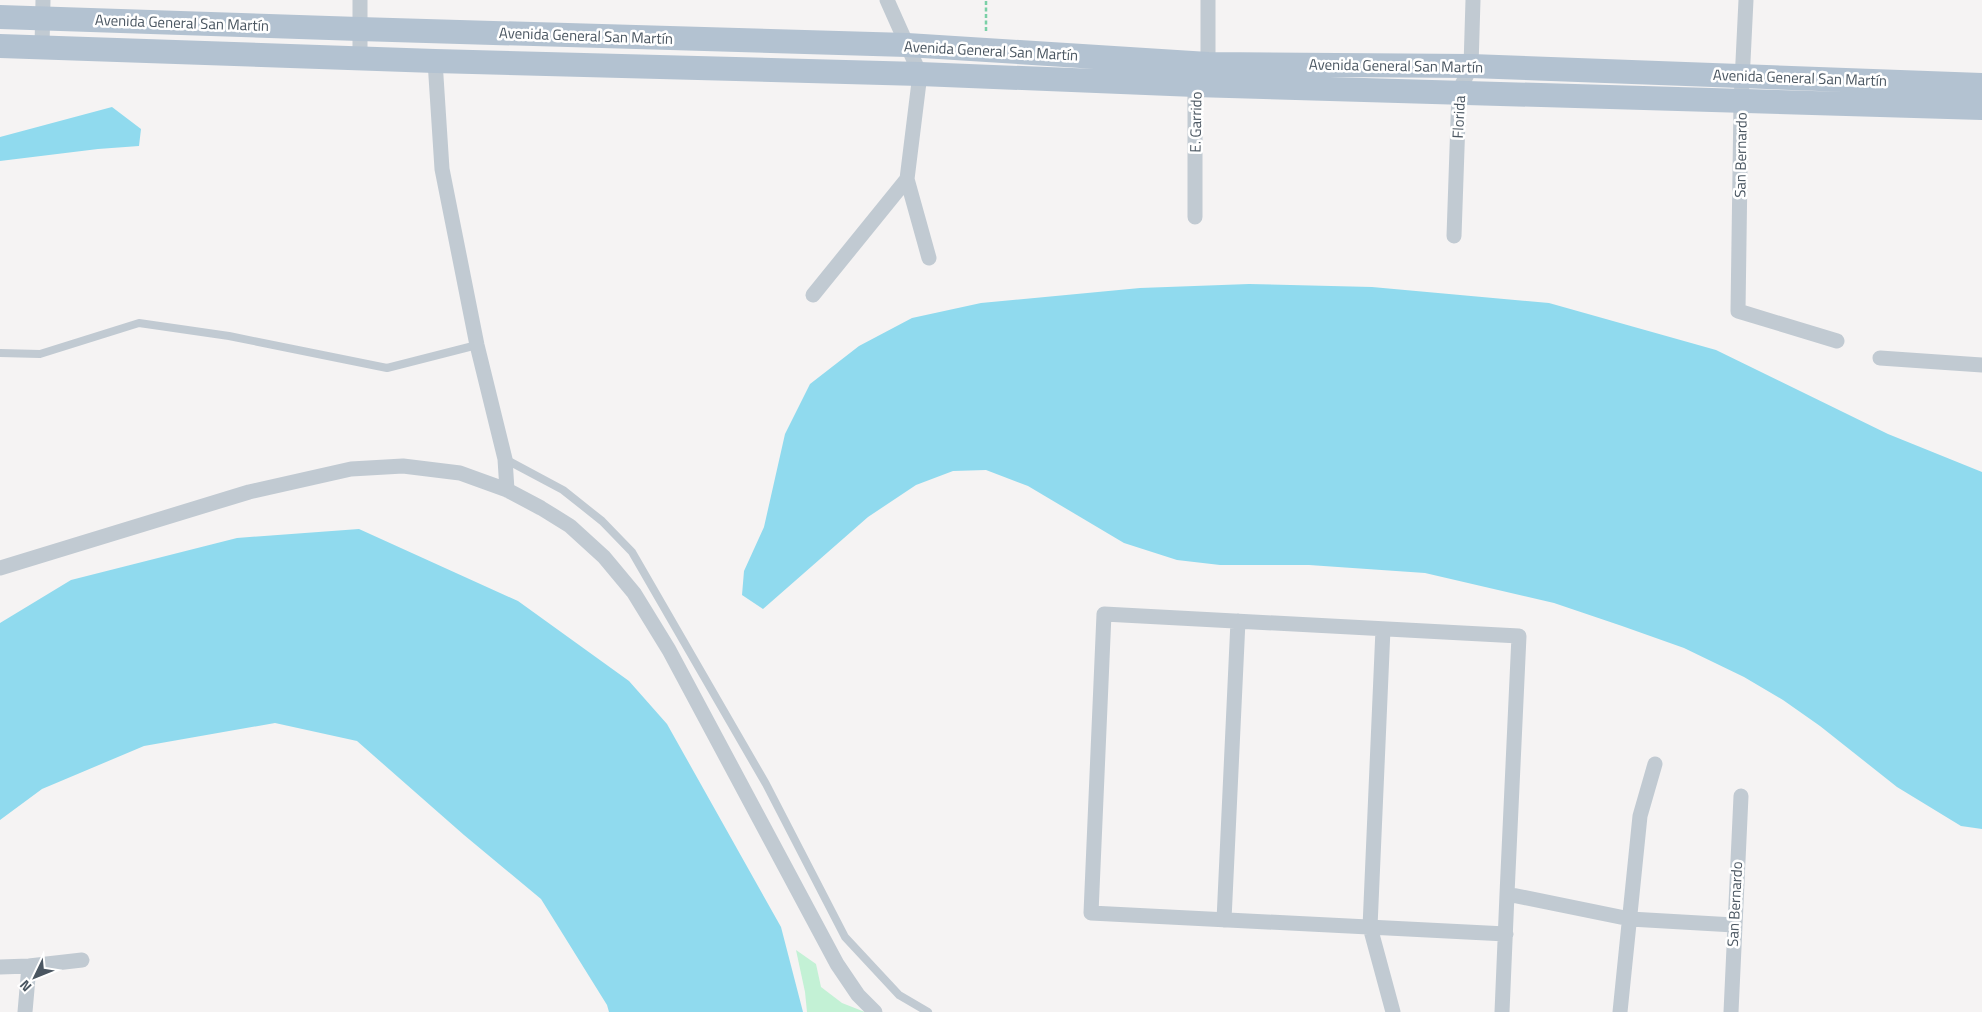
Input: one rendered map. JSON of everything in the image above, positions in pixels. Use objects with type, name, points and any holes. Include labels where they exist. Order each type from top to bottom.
[{"type":"main road","name":"Avenida General San Martín","points":[[0,17],[43,9],[359,30],[908,45],[1208,64],[1471,66],[1982,85]]},
{"type":"main road","name":"Avenida General San Martín","points":[[0,46],[436,61],[920,74],[1196,85],[1459,91],[1742,102],[1982,108]]},
{"type":"street","points":[[360,0],[360,58]]},
{"type":"street","points":[[887,0],[920,74],[907,179],[929,258]]},
{"type":"street","name":"E. Garrido","points":[[1195,217],[1196,85],[1208,64],[1208,0]]},
{"type":"street","name":"Florida","points":[[1454,236],[1459,91],[1471,66],[1473,0]]},
{"type":"street","name":"San Bernardo","points":[[1746,0],[1742,75],[1738,311],[1836,340]]},
{"type":"street","points":[[42,47],[43,9]]},
{"type":"street","points":[[436,61],[442,169],[478,345],[505,459],[507,490]]},
{"type":"street","points":[[813,295],[907,179]]},
{"type":"street","points":[[1880,358],[1982,365]]},
{"type":"street","points":[[0,568],[249,492],[351,469],[402,466],[460,473],[507,490],[570,526],[604,557],[634,593],[669,650],[837,964],[858,995],[875,1012]]},
{"type":"street","points":[[1502,1012],[1506,934],[1507,894],[1520,636],[1104,614],[1091,913],[1506,934]]},
{"type":"street","points":[[1224,920],[1238,621]]},
{"type":"street","points":[[1383,629],[1370,927],[1393,1012]]},
{"type":"street","points":[[1620,1012],[1640,816],[1655,764]]},
{"type":"street","name":"San Bernardo","points":[[1731,1012],[1741,796]]},
{"type":"street","points":[[1507,894],[1630,919],[1734,925]]},
{"type":"street","points":[[0,967],[82,960]]},
{"type":"street","points":[[24,1012],[29,966]]},
{"type":"lane","points":[[0,353],[40,354],[139,324],[229,336],[387,368],[478,345]]},
{"type":"lane","points":[[505,459],[562,490],[602,521],[632,552],[766,784],[845,938],[899,995],[928,1012]]},
{"type":"path","points":[[986,0],[986,50]]},
{"type":"green space","points":[[796,950],[816,964],[821,987],[842,1003],[865,1012],[807,1012],[805,992]]},
{"type":"water","points":[[112,107],[141,129],[139,146],[0,161],[0,137]]},
{"type":"water","points":[[1249,284],[1372,287],[1549,303],[1716,350],[1888,434],[1982,472],[1982,829],[1961,826],[1897,787],[1820,726],[1783,700],[1744,677],[1684,648],[1554,603],[1425,573],[1309,565],[1220,565],[1177,560],[1124,543],[1028,486],[986,470],[953,471],[916,485],[868,517],[763,609],[742,595],[744,571],[764,527],[785,434],[810,384],[859,346],[912,318],[981,303],[1140,288]]},
{"type":"water","points":[[359,529],[518,601],[629,681],[667,724],[781,927],[803,1012],[609,1012],[607,1005],[541,899],[464,835],[357,741],[275,723],[144,746],[42,789],[0,820],[0,623],[71,580],[237,538]]}]
